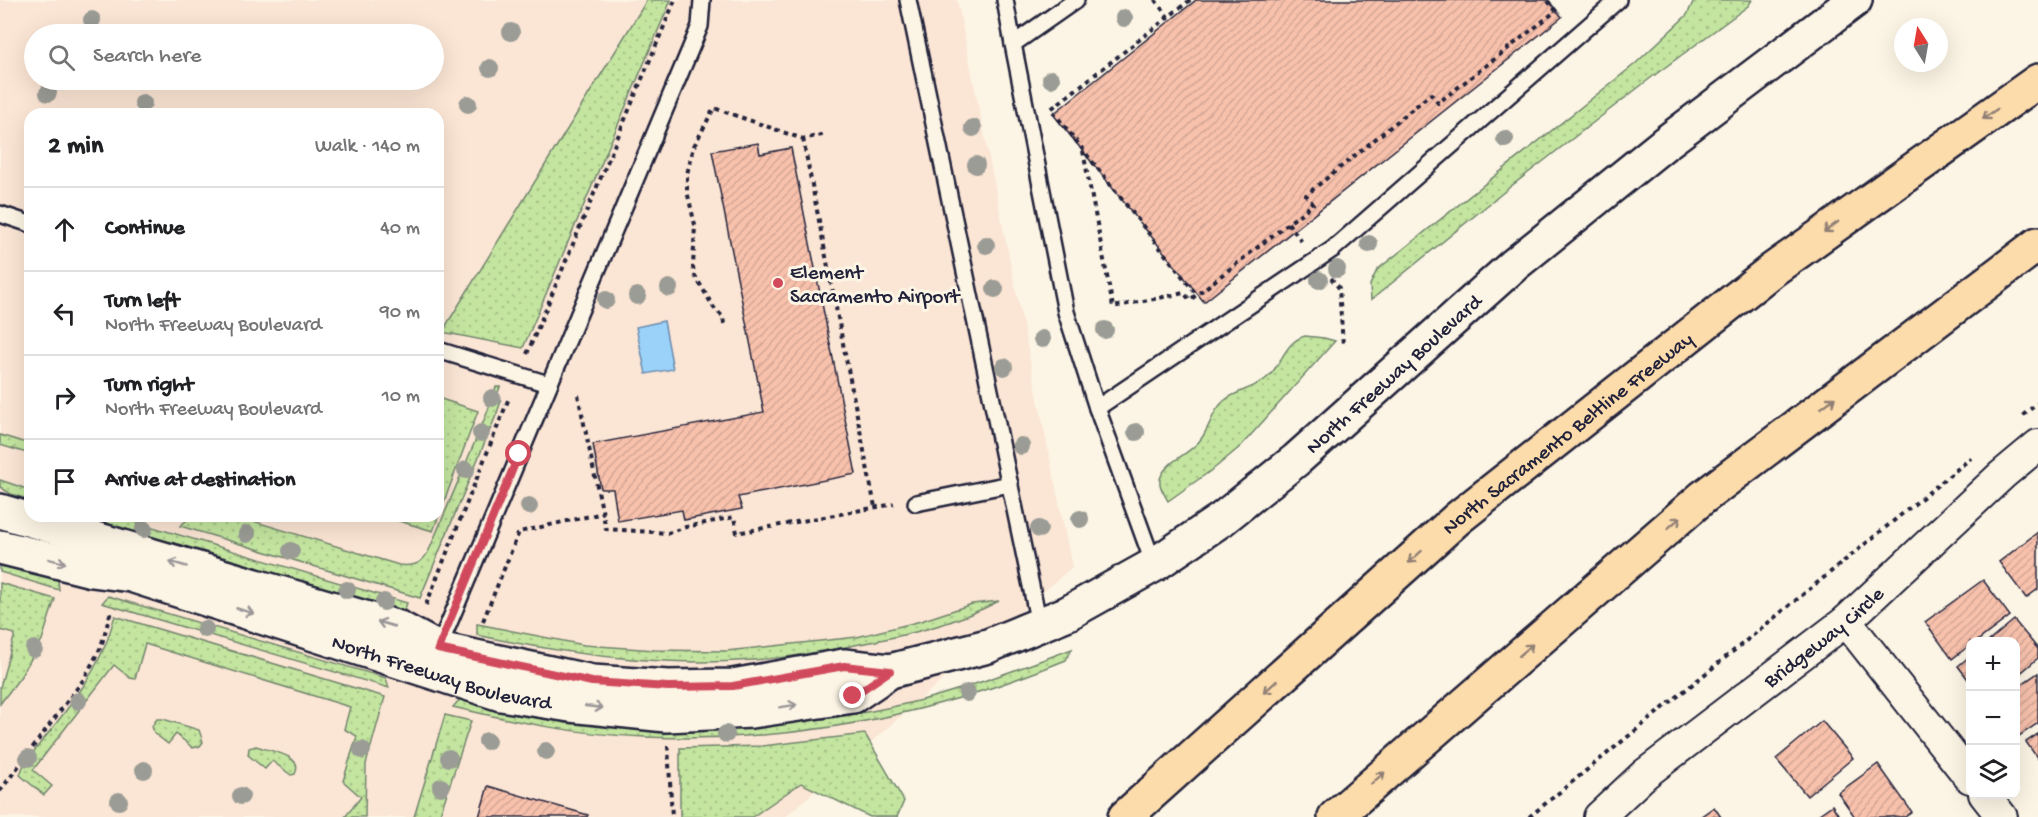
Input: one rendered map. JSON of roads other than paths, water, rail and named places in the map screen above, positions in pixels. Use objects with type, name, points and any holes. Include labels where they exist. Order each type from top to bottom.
[{"type":"highway","name":"North Sacramento Beltline Freeway","points":[[1125,817],[1458,518],[1771,271],[2038,81]]},
{"type":"highway","points":[[1335,817],[1702,498],[2038,244]]},
{"type":"street","name":"North Freeway Boulevard","points":[[0,547],[92,570],[131,575],[501,694],[570,705],[666,715],[752,711],[853,696],[890,671],[988,646],[1068,613],[1154,565],[1222,519],[1296,460],[1514,265],[1664,144],[1852,1]]},
{"type":"street","name":"Bridgeway Circle","points":[[1599,817],[1645,774],[1845,621],[2038,445]]},
{"type":"street","name":"North Freeway Boulevard","points":[[0,511],[24,518]]},
{"type":"street","name":"North Freeway Boulevard","points":[[38,522],[399,628],[438,649],[592,682],[668,687],[733,686],[844,666],[890,671]]},
{"type":"street","points":[[1845,621],[1966,772]]},
{"type":"street","points":[[1987,799],[2002,817]]},
{"type":"lane","points":[[438,649],[700,26],[702,0]]},
{"type":"lane","points":[[908,0],[1039,624]]},
{"type":"lane","points":[[1005,0],[1066,312],[1097,408],[1154,565]]},
{"type":"lane","points":[[1013,44],[1076,0]]},
{"type":"lane","points":[[1097,408],[1333,249],[1618,0]]},
{"type":"lane","points":[[0,214],[24,222]]},
{"type":"lane","points":[[444,352],[548,384]]},
{"type":"lane","points":[[916,503],[1010,484]]},
{"type":"water","points":[[664,321],[673,369],[646,374],[636,327]]},
{"type":"place","name":"Element Sacramento Airport","points":[[778,283]]}]
